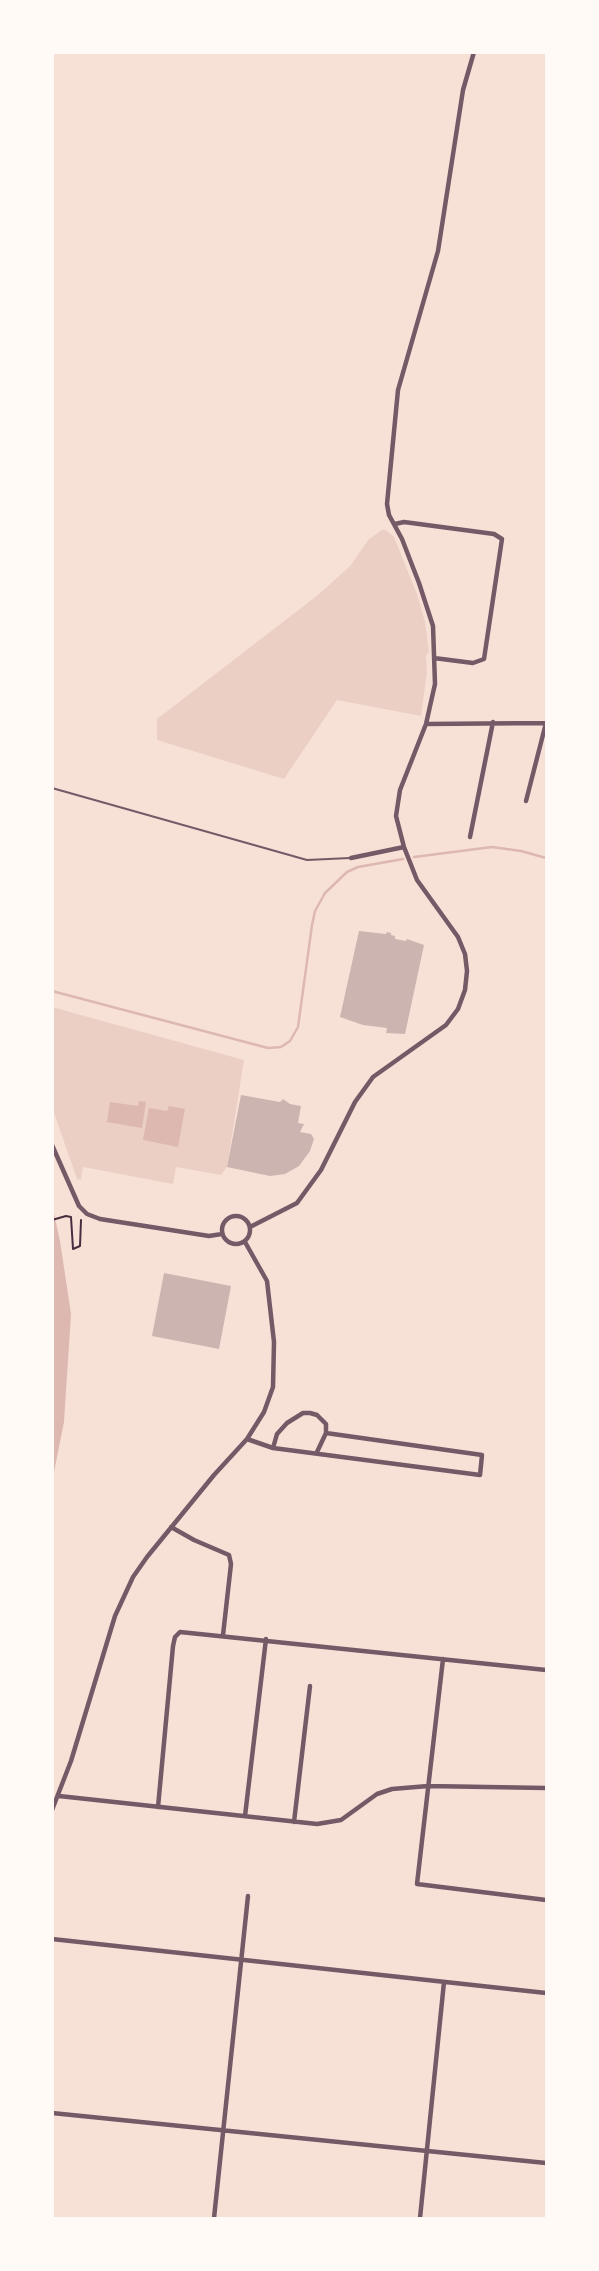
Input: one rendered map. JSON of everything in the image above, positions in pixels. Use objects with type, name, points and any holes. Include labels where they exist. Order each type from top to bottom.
[{"type":"street","points":[[250,1227],[297,1203],[321,1170],[355,1102],[373,1077],[446,1025],[458,1009],[465,990],[467,971],[458,937],[417,880],[396,816],[405,777],[426,724],[435,684],[433,626],[387,504],[398,390],[438,251],[463,90],[474,52]]},
{"type":"street","points":[[395,524],[404,522],[494,534],[502,539],[484,659],[473,663],[434,658]]},
{"type":"street","points":[[470,837],[493,722]]},
{"type":"street","points":[[426,724],[546,723],[526,801]]},
{"type":"street","points":[[351,858],[404,847]]},
{"type":"street","points":[[52,1145],[79,1206],[87,1214],[100,1219],[209,1236],[222,1234]]},
{"type":"street","points":[[233,1216],[244,1218],[250,1227],[249,1238],[245,1242],[234,1244],[222,1234],[224,1223],[233,1216]]},
{"type":"street","points":[[52,1810],[59,1797],[115,1616],[133,1577],[171,1527],[247,1439],[264,1412],[273,1387],[274,1342],[267,1281],[245,1242]]},
{"type":"street","points":[[272,1448],[277,1434],[287,1423],[303,1413],[317,1415],[326,1424],[326,1433],[317,1452]]},
{"type":"street","points":[[247,1439],[272,1448],[480,1475],[482,1455],[326,1433]]},
{"type":"street","points":[[171,1527],[229,1555],[231,1564],[223,1635]]},
{"type":"street","points":[[158,1807],[173,1646],[177,1633],[188,1631],[547,1670]]},
{"type":"street","points":[[245,1816],[266,1639]]},
{"type":"street","points":[[443,1659],[417,1884],[547,1900]]},
{"type":"street","points":[[293,1822],[310,1686]]},
{"type":"street","points":[[59,1797],[317,1824],[334,1822],[348,1816],[385,1790],[428,1786],[547,1788]]},
{"type":"street","points":[[214,2218],[248,1896]]},
{"type":"street","points":[[52,1938],[547,1993]]},
{"type":"street","points":[[420,2218],[444,1982]]},
{"type":"street","points":[[52,2113],[547,2163]]},
{"type":"lane","points":[[52,788],[307,860],[351,858]]},
{"type":"path","points":[[52,1220],[66,1216],[72,1220],[73,1249],[80,1246],[82,1218]]},
{"type":"shaded area","points":[[382,530],[394,537],[425,622],[429,651],[426,656],[427,672],[421,716],[337,700],[284,779],[157,740],[157,719],[318,595],[350,566],[369,539]]},
{"type":"shaded area","points":[[52,1007],[244,1060],[227,1167],[221,1175],[176,1167],[173,1184],[83,1167],[81,1180],[77,1179],[53,1110]]},
{"type":"shaded area","points":[[139,1101],[146,1102],[142,1128],[107,1122],[110,1102],[138,1106]]},
{"type":"shaded area","points":[[169,1106],[185,1109],[178,1147],[143,1140],[149,1108],[167,1111]]},
{"type":"shaded area","points":[[53,1209],[71,1314],[64,1422],[53,1477]]},
{"type":"building","points":[[359,931],[387,932],[395,936],[395,939],[407,939],[424,945],[405,1034],[386,1033],[387,1028],[363,1025],[340,1017]]},
{"type":"building","points":[[241,1095],[280,1102],[283,1099],[290,1104],[301,1106],[298,1123],[304,1124],[300,1132],[311,1134],[314,1139],[310,1151],[299,1166],[285,1174],[270,1176],[227,1167]]},
{"type":"building","points":[[164,1273],[231,1286],[219,1349],[152,1336]]},
{"type":"waterway","points":[[414,857],[492,847],[546,858]]},
{"type":"waterway","points":[[52,991],[268,1048],[281,1047],[290,1041],[298,1027],[312,925],[315,911],[325,893],[347,872],[358,867],[403,859]]}]
